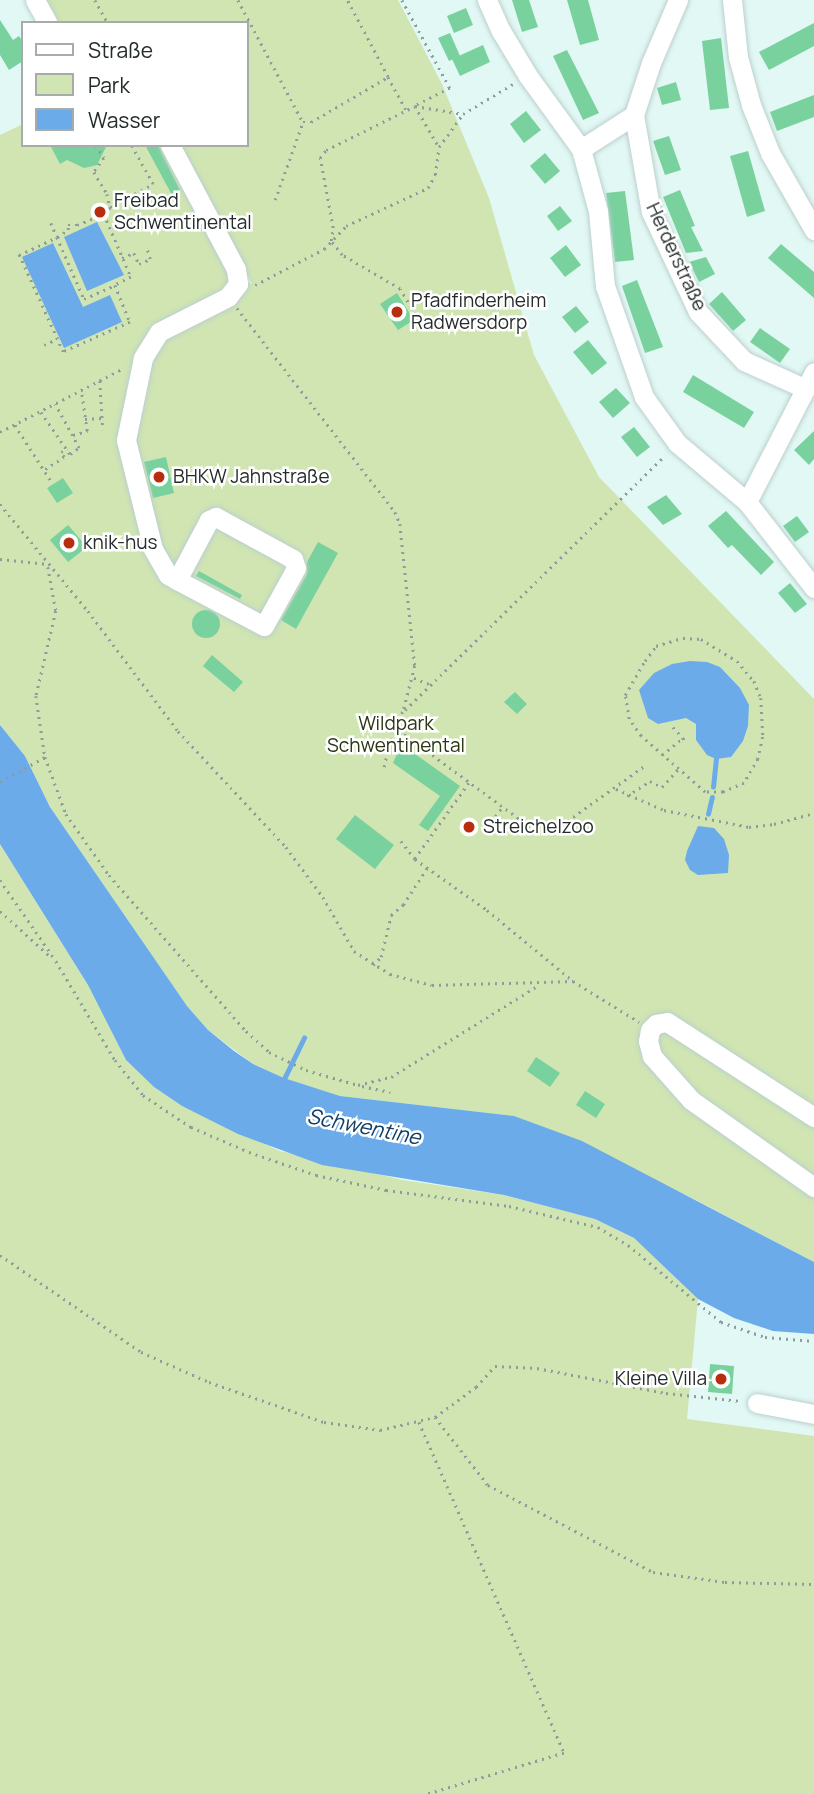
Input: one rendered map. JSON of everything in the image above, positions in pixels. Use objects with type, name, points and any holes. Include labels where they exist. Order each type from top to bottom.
[{"type":"street","points":[[35,0],[47,21]]},
{"type":"street","points":[[487,0],[501,31],[528,76],[580,149],[598,211],[605,286],[644,397],[677,443],[747,502],[811,579]]},
{"type":"street","points":[[580,149],[634,115],[651,63],[678,0]]},
{"type":"street","points":[[732,0],[738,57],[751,105],[770,153],[814,230]]},
{"type":"street","name":"Herderstraße","points":[[634,115],[651,212],[698,312],[744,361],[809,380]]},
{"type":"street","points":[[170,576],[209,520],[216,517],[240,527],[296,563],[294,574],[264,626],[170,576],[152,549],[126,440],[143,358],[159,332],[232,293],[236,269],[171,147]]},
{"type":"street","points":[[747,502],[809,380]]},
{"type":"street","points":[[814,1117],[667,1022],[656,1024],[650,1030],[648,1041],[652,1056],[691,1100],[814,1187]]},
{"type":"street","points":[[757,1403],[814,1414]]},
{"type":"path","points":[[95,0],[107,21]]},
{"type":"path","points":[[238,0],[303,122],[275,200]]},
{"type":"path","points":[[347,0],[406,110]]},
{"type":"path","points":[[402,0],[450,88],[326,150],[320,158],[333,228],[331,241],[342,255],[400,289],[422,326]]},
{"type":"path","points":[[403,712],[413,677],[414,655],[402,537],[395,512],[232,293],[243,291],[284,271],[324,249],[346,226],[431,185],[439,147],[463,114],[528,76]]},
{"type":"path","points":[[303,122],[310,122],[388,77]]},
{"type":"path","points":[[415,106],[463,114]]},
{"type":"path","points":[[415,106],[439,147]]},
{"type":"path","points":[[97,147],[103,158],[94,172],[107,194],[110,207]]},
{"type":"path","points":[[114,285],[130,322],[63,352],[19,255],[57,237],[68,230],[68,225],[77,225],[104,214],[110,207],[153,184],[132,147]]},
{"type":"path","points":[[51,223],[85,299],[131,277],[104,214]]},
{"type":"path","points":[[122,258],[134,253],[139,264],[150,259],[147,249]]},
{"type":"path","points":[[44,345],[57,340]]},
{"type":"path","points":[[0,432],[143,358]]},
{"type":"path","points":[[100,380],[103,430]]},
{"type":"path","points":[[72,435],[87,431],[81,390]]},
{"type":"path","points":[[41,411],[70,454],[79,448],[55,404]]},
{"type":"path","points":[[85,419],[102,418]]},
{"type":"path","points":[[14,424],[51,481]]},
{"type":"path","points":[[384,767],[393,726],[403,712],[677,443]]},
{"type":"path","points":[[44,470],[64,457],[61,452],[66,449]]},
{"type":"path","points":[[0,504],[88,611],[178,731],[286,847],[323,897],[354,951],[390,974],[432,985],[573,981]]},
{"type":"path","points":[[0,559],[48,564]]},
{"type":"path","points":[[48,564],[56,611],[36,696],[45,757],[66,814],[109,875],[246,1031],[269,1052],[291,1063],[358,1085],[390,1092]]},
{"type":"path","points":[[683,638],[701,639],[737,661],[754,681],[761,698],[763,737],[750,775],[731,790],[705,792],[663,755],[641,736],[629,719],[625,695],[656,646],[683,638]]},
{"type":"path","points":[[413,677],[431,685]]},
{"type":"path","points":[[393,726],[536,831],[549,832],[616,789],[643,767]]},
{"type":"path","points":[[673,727],[687,743]]},
{"type":"path","points":[[663,755],[683,738]]},
{"type":"path","points":[[0,782],[45,757]]},
{"type":"path","points":[[627,796],[650,781],[662,787],[678,769]]},
{"type":"path","points":[[415,859],[469,783]]},
{"type":"path","points":[[616,789],[664,810],[748,827],[774,824],[814,813]]},
{"type":"path","points":[[491,822],[503,806]]},
{"type":"path","points":[[401,841],[415,859],[487,910],[573,981],[650,1030]]},
{"type":"path","points":[[373,965],[381,957],[391,915],[403,905],[427,868]]},
{"type":"path","points":[[0,880],[56,961],[115,1060],[143,1094],[191,1127],[249,1152],[316,1175],[386,1190],[509,1206],[598,1227],[628,1245],[721,1322],[765,1337],[814,1341]]},
{"type":"path","points":[[0,911],[56,961]]},
{"type":"path","points":[[358,1085],[391,1077],[542,983]]},
{"type":"path","points":[[0,1255],[141,1352],[209,1382],[324,1422],[380,1430],[435,1417],[476,1387],[495,1366],[537,1367],[666,1393],[757,1403]]},
{"type":"path","points":[[435,1417],[488,1485],[653,1572],[724,1582],[814,1584]]},
{"type":"path","points":[[419,1422],[564,1753],[428,1794]]},
{"type":"green space","name":"Wildpark Schwentinental","points":[[44,0],[398,0],[442,84],[489,198],[534,355],[599,477],[814,699],[814,1262],[694,1199],[514,1116],[340,1096],[289,1080],[253,1064],[208,1030],[187,1006],[50,807],[25,756],[0,725],[0,135],[21,125],[21,147],[167,147],[232,278],[252,284],[178,147],[248,147],[248,21],[55,21]]},
{"type":"green space","points":[[0,844],[88,985],[126,1060],[154,1087],[182,1106],[280,1151],[403,1180],[504,1195],[595,1219],[634,1238],[698,1299],[687,1419],[814,1436],[814,1794],[0,1794]]},
{"type":"water","points":[[97,222],[124,275],[87,291],[64,237]]},
{"type":"water","points":[[53,243],[83,307],[110,295],[122,322],[64,348],[22,257]]},
{"type":"water","points":[[707,662],[720,667],[740,688],[749,705],[748,726],[743,741],[731,757],[716,759],[707,755],[696,740],[696,724],[686,718],[658,724],[648,718],[639,690],[654,673],[672,664]]},
{"type":"water","name":"Schwentine","points":[[0,725],[25,756],[50,807],[187,1006],[208,1030],[234,1051],[253,1064],[284,1078],[340,1096],[514,1116],[582,1141],[814,1262],[814,1334],[773,1331],[734,1318],[698,1299],[634,1238],[595,1219],[504,1195],[322,1165],[238,1134],[182,1106],[154,1087],[126,1060],[88,985],[0,844]]},
{"type":"water","points":[[698,826],[714,828],[724,839],[729,855],[728,873],[698,875],[690,870],[685,860]]},
{"type":"building","points":[[512,0],[529,0],[538,27],[522,32]]},
{"type":"building","points":[[567,0],[588,0],[599,40],[580,45]]},
{"type":"building","points":[[466,8],[473,25],[454,33],[447,16]]},
{"type":"building","points":[[0,20],[13,40],[19,36],[21,39],[21,62],[9,70],[0,55]]},
{"type":"building","points":[[814,23],[814,46],[769,70],[759,52]]},
{"type":"building","points":[[450,33],[460,56],[449,61],[438,38]]},
{"type":"building","points":[[721,38],[729,108],[710,110],[702,41]]},
{"type":"building","points":[[483,45],[490,62],[460,76],[452,59]]},
{"type":"building","points":[[567,50],[599,113],[583,120],[553,56]]},
{"type":"building","points":[[676,82],[681,100],[662,105],[657,88]]},
{"type":"building","points":[[814,95],[814,117],[777,131],[770,112]]},
{"type":"building","points":[[526,111],[541,130],[524,143],[510,124]]},
{"type":"building","points":[[669,136],[681,170],[665,175],[653,141]]},
{"type":"building","points":[[51,147],[106,147],[97,165],[84,168],[67,160],[60,164]]},
{"type":"building","points":[[146,147],[159,147],[180,190],[172,195]]},
{"type":"building","points":[[748,151],[765,211],[747,217],[730,156]]},
{"type":"building","points":[[545,153],[560,171],[545,184],[530,166]]},
{"type":"building","points":[[680,190],[695,226],[691,227],[703,251],[686,253],[663,197]]},
{"type":"building","points":[[625,191],[634,260],[615,262],[606,193]]},
{"type":"building","points":[[560,206],[572,221],[558,231],[547,216]]},
{"type":"building","points":[[781,244],[814,272],[814,298],[768,258]]},
{"type":"building","points":[[566,245],[581,265],[565,277],[550,258]]},
{"type":"building","points":[[706,257],[715,274],[699,282],[689,262]]},
{"type":"building","points":[[637,280],[663,347],[645,353],[622,286]]},
{"type":"building","points":[[722,292],[746,320],[733,331],[709,304]]},
{"type":"building","name":"Pfadfinderheim Radwersdorp","points":[[397,293],[414,320],[398,330],[380,304]]},
{"type":"building","points":[[576,306],[589,322],[575,333],[562,317]]},
{"type":"building","points":[[760,328],[790,349],[780,363],[750,342]]},
{"type":"building","points":[[588,340],[607,363],[592,375],[573,352]]},
{"type":"building","points":[[693,375],[754,412],[744,428],[683,392]]},
{"type":"building","points":[[616,388],[630,403],[613,418],[599,402]]},
{"type":"building","points":[[634,427],[650,447],[637,457],[621,437]]},
{"type":"building","points":[[814,431],[814,459],[809,465],[794,450]]},
{"type":"building","name":"BHKW Jahnstraße","points":[[166,457],[174,493],[153,498],[144,462]]},
{"type":"building","points":[[63,478],[73,493],[57,503],[47,488]]},
{"type":"building","points":[[666,495],[682,514],[663,525],[647,507]]},
{"type":"building","points":[[726,511],[774,562],[761,575],[732,545],[728,548],[708,526]]},
{"type":"building","points":[[797,516],[809,532],[795,542],[783,526]]},
{"type":"building","name":"knik-hus","points":[[68,525],[87,547],[68,562],[50,540]]},
{"type":"building","points":[[318,542],[338,553],[296,629],[281,620],[307,574],[307,562]]},
{"type":"building","points":[[199,571],[242,595],[240,599],[196,576]]},
{"type":"building","points":[[790,583],[807,604],[795,613],[778,593]]},
{"type":"building","points":[[206,610],[216,614],[220,624],[216,634],[206,638],[196,634],[192,624],[196,614]]},
{"type":"building","points":[[212,655],[243,682],[234,692],[203,666]]},
{"type":"building","points":[[515,692],[527,704],[517,714],[504,702]]},
{"type":"building","points":[[401,744],[460,786],[428,831],[419,825],[440,796],[393,763]]},
{"type":"building","points":[[355,815],[394,845],[375,869],[336,839]]},
{"type":"building","points":[[536,1057],[560,1073],[550,1087],[527,1071]]},
{"type":"building","points":[[585,1091],[605,1104],[596,1118],[576,1105]]},
{"type":"building","name":"Kleine Villa","points":[[710,1364],[734,1366],[732,1394],[708,1392]]},
{"type":"waterway","points":[[713,787],[716,759]]},
{"type":"waterway","points":[[708,814],[712,797]]},
{"type":"waterway","points":[[283,1081],[304,1038]]},
{"type":"place","name":"Freibad Schwentinental","points":[[100,212]]},
{"type":"place","name":"Pfadfinderheim Radwersdorp","points":[[397,312]]},
{"type":"place","name":"BHKW Jahnstraße","points":[[159,477]]},
{"type":"place","name":"knik-hus","points":[[69,543]]},
{"type":"place","name":"Streichelzoo","points":[[469,827]]},
{"type":"place","name":"Kleine Villa","points":[[721,1379]]}]
